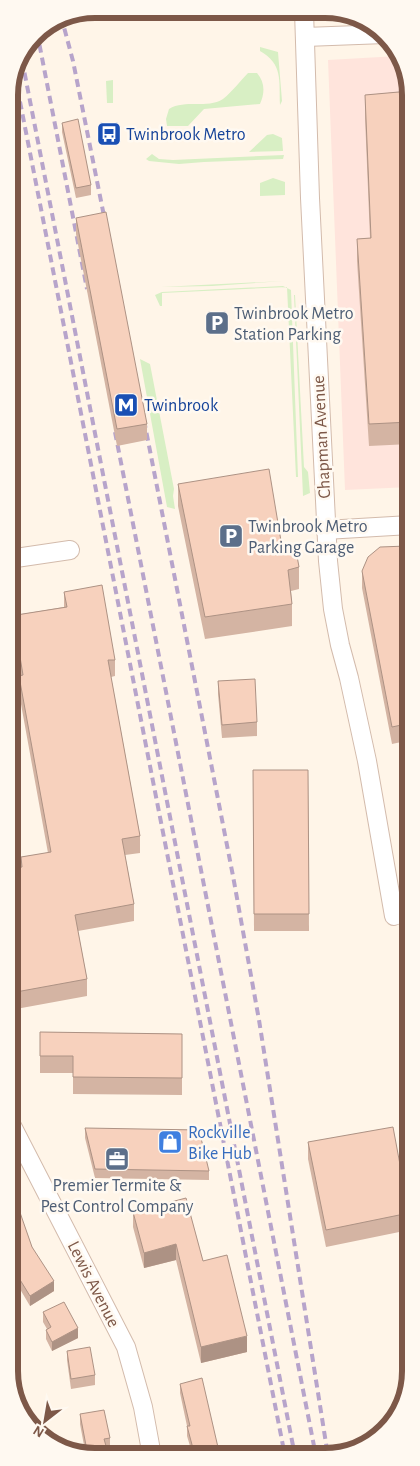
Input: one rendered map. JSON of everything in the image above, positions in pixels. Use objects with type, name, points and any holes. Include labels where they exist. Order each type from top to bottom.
[{"type":"street","name":"Chapman Avenue","points":[[304,18],[309,179],[325,530],[332,609],[350,678],[367,761],[394,916]]},
{"type":"street","points":[[305,37],[374,34]]},
{"type":"street","points":[[325,530],[402,525]]},
{"type":"street","points":[[18,558],[70,550]]},
{"type":"street","name":"Lewis Avenue","points":[[17,1136],[126,1347],[143,1407],[151,1448]]},
{"type":"shaded area","points":[[392,56],[401,79],[402,487],[345,490],[328,60]]},
{"type":"green space","points":[[260,47],[278,52],[282,101],[280,105],[279,80],[276,67],[273,61],[260,51]]},
{"type":"green space","points":[[248,73],[257,73],[262,80],[263,96],[260,104],[204,109],[188,126],[167,126],[166,119],[169,109],[175,106],[217,102],[223,99]]},
{"type":"green space","points":[[113,80],[113,103],[107,103],[106,81]]},
{"type":"green space","points":[[273,134],[282,138],[283,151],[249,152],[267,135]]},
{"type":"green space","points":[[152,154],[159,159],[173,160],[284,155],[283,159],[179,164],[149,161],[146,159]]},
{"type":"green space","points":[[273,178],[285,182],[285,195],[260,196],[260,183]]},
{"type":"green space","points":[[284,281],[212,286],[161,287]]},
{"type":"green space","points":[[285,287],[162,293],[162,306],[160,306],[155,295],[162,292]]},
{"type":"green space","points":[[287,288],[291,290],[298,477],[296,477]]},
{"type":"green space","points":[[294,295],[304,467],[308,472],[310,493],[303,496]]},
{"type":"green space","points":[[140,359],[150,364],[174,489],[175,509],[167,507]]},
{"type":"building","points":[[402,92],[402,422],[369,424],[357,239],[371,238],[365,95]]},
{"type":"building","points":[[78,119],[91,185],[76,188],[62,123]]},
{"type":"building","points":[[106,212],[147,424],[117,429],[76,218]]},
{"type":"building","name":"Twinbrook Metro Parking Garage","points":[[269,469],[282,547],[295,545],[299,567],[288,570],[292,604],[205,617],[178,484]]},
{"type":"building","points":[[402,546],[402,725],[392,727],[362,571],[368,557],[380,547]]},
{"type":"building","points":[[102,585],[115,660],[108,660],[140,836],[122,839],[134,904],[75,915],[87,979],[17,992],[17,868],[22,867],[21,857],[51,852],[19,676],[23,675],[18,645],[18,615],[67,607],[64,592]]},
{"type":"building","points":[[255,679],[257,722],[222,725],[218,681]]},
{"type":"building","points":[[253,770],[308,770],[309,914],[254,914]]},
{"type":"building","points":[[40,1032],[182,1034],[182,1078],[73,1077],[73,1056],[40,1056]]},
{"type":"building","points":[[393,1127],[402,1175],[402,1214],[326,1230],[308,1142]]},
{"type":"building","points":[[85,1128],[199,1130],[209,1171],[95,1169]]},
{"type":"building","points":[[186,1198],[203,1261],[227,1255],[247,1336],[201,1347],[176,1244],[144,1253],[133,1212]]},
{"type":"building","points":[[17,1204],[32,1247],[54,1281],[30,1296],[17,1275]]},
{"type":"building","points":[[64,1302],[78,1328],[52,1342],[46,1330],[51,1327],[43,1312]]},
{"type":"building","points":[[90,1347],[95,1375],[71,1379],[67,1351]]},
{"type":"building","points":[[202,1378],[218,1448],[193,1448],[187,1426],[190,1426],[180,1384]]},
{"type":"building","points":[[104,1410],[110,1438],[104,1439],[107,1448],[86,1447],[80,1414]]},
{"type":"railway","points":[[63,24],[73,61],[106,226]]},
{"type":"railway","points":[[39,41],[87,289]]},
{"type":"railway","points":[[23,65],[293,1448]]},
{"type":"railway","points":[[18,91],[283,1448]]},
{"type":"railway","points":[[144,420],[233,876],[259,1020],[327,1448]]},
{"type":"railway","points":[[115,432],[314,1448]]},
{"type":"place","name":"Twinbrook Metro","points":[[109,134]]},
{"type":"place","name":"Twinbrook Metro Station Parking","points":[[217,323]]},
{"type":"place","name":"Twinbrook","points":[[126,405]]},
{"type":"place","name":"Twinbrook Metro Parking Garage","points":[[231,536]]},
{"type":"place","name":"Rockville Bike Hub","points":[[170,1142]]},
{"type":"place","name":"Premier Termite & Pest Control Company","points":[[117,1159]]}]
